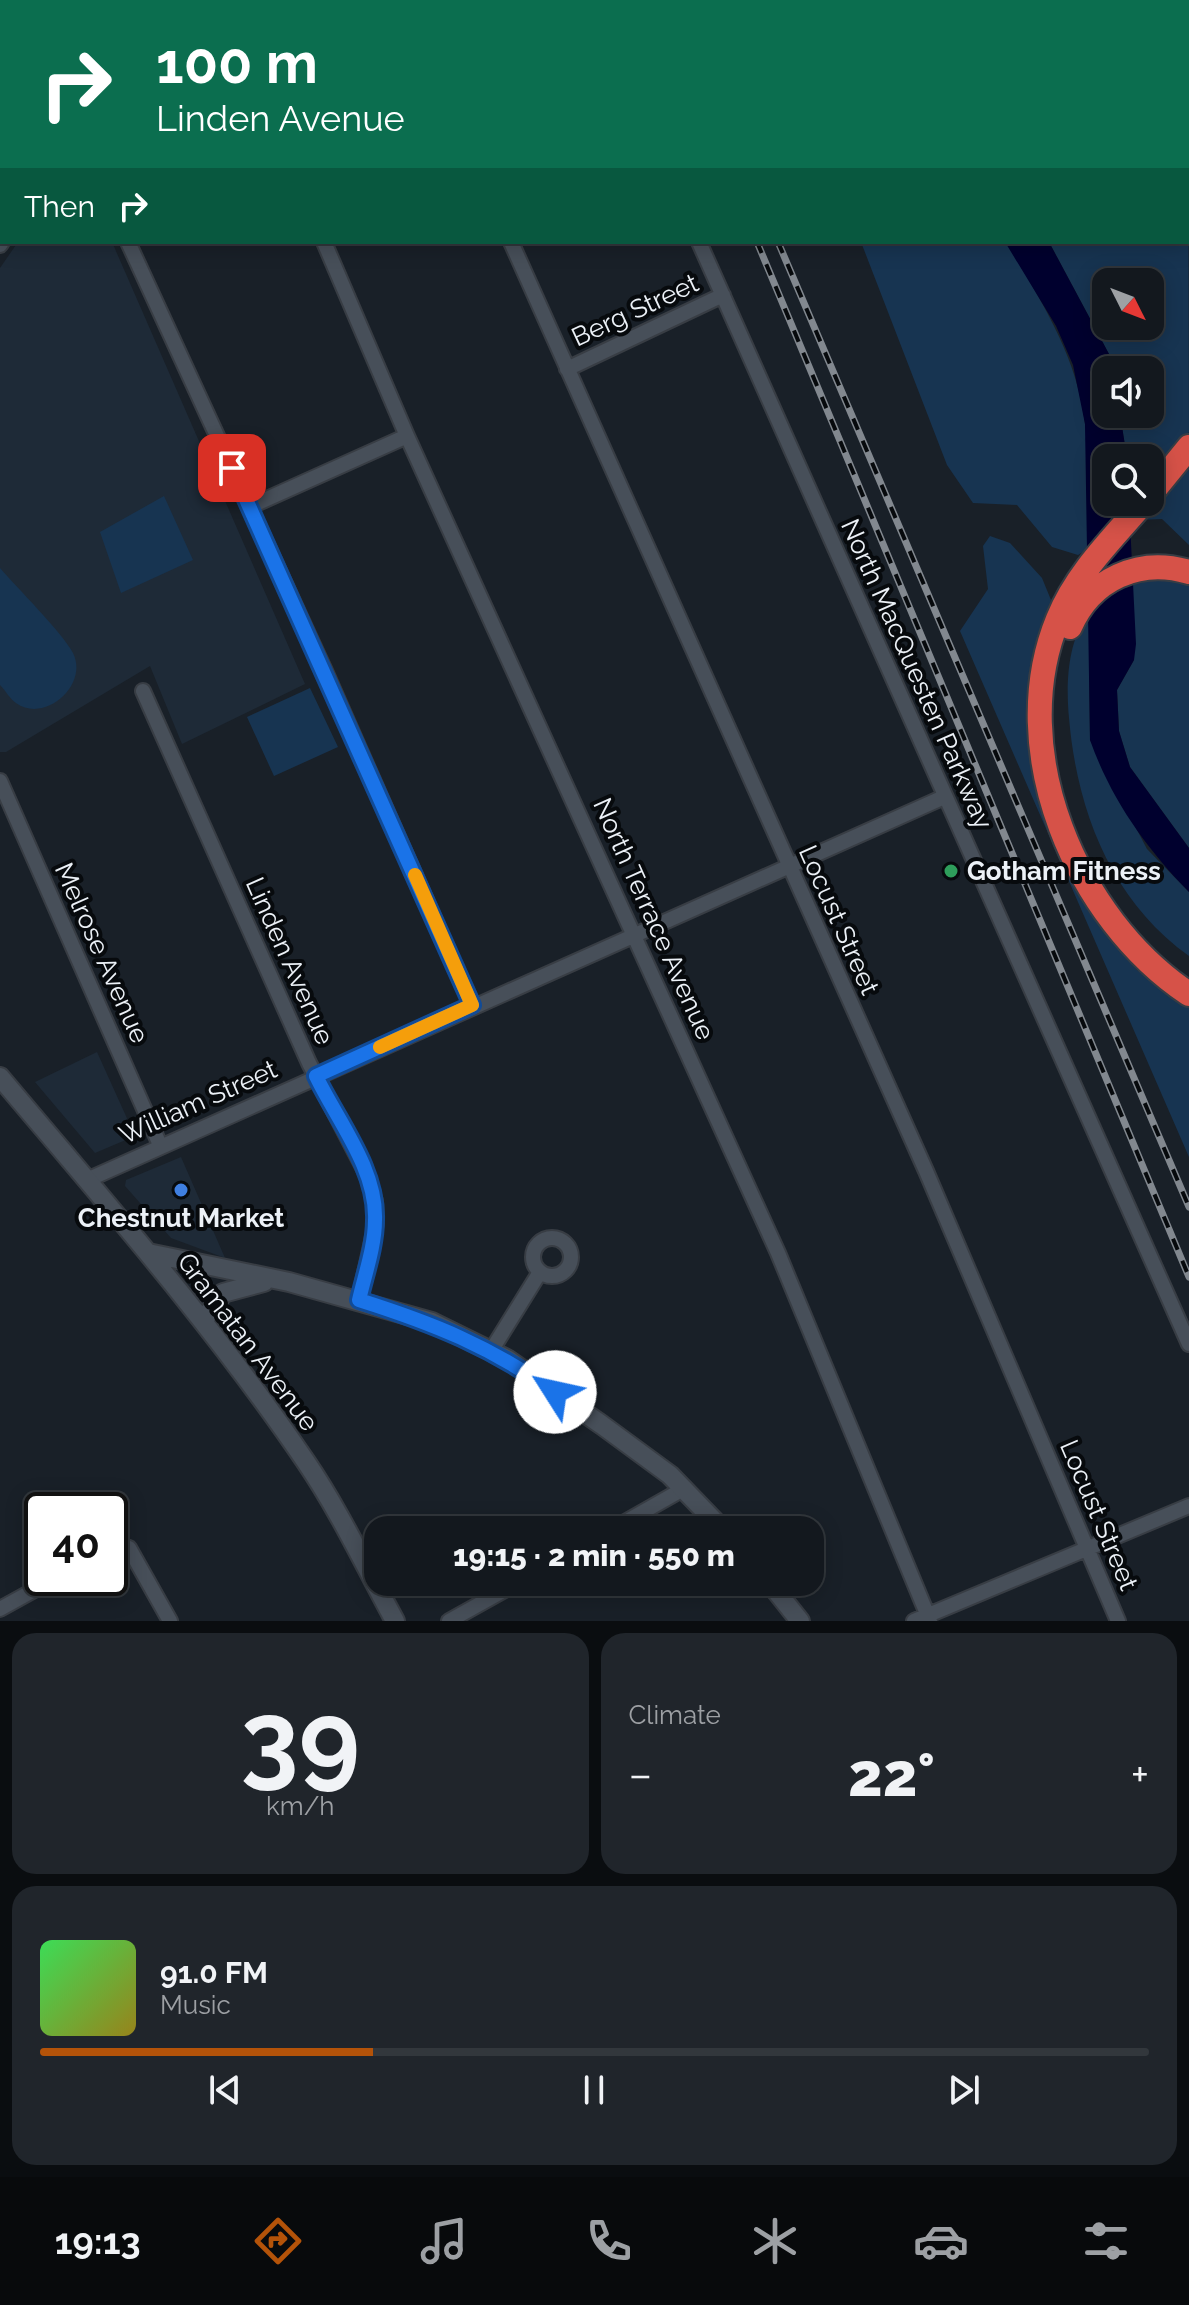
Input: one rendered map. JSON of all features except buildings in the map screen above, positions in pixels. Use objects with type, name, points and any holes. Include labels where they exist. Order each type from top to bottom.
[{"type":"highway","points":[[1164,478],[1189,447]]},
{"type":"highway","points":[[1132,516],[1083,574],[1059,616],[1044,668],[1042,737],[1057,812],[1084,878],[1134,947],[1189,994]]},
{"type":"highway","points":[[1189,572],[1143,567],[1118,575],[1090,595],[1072,622],[1063,645],[1057,670],[1055,713],[1062,776],[1088,853],[1131,919],[1189,976]]},
{"type":"main road","name":"Gramatan Avenue","points":[[0,1077],[203,1321],[307,1463],[395,1621]]},
{"type":"main road","points":[[148,1253],[359,1300],[432,1322],[491,1351],[602,1425],[685,1488],[710,1516]]},
{"type":"main road","points":[[203,1321],[223,1293],[271,1280]]},
{"type":"main road","points":[[780,1596],[800,1621]]},
{"type":"street","points":[[129,244],[472,1005]]},
{"type":"street","name":"North Terrace Avenue","points":[[325,244],[407,436],[778,1253],[924,1619]]},
{"type":"street","name":"Locust Street","points":[[512,244],[926,1171],[1118,1621]]},
{"type":"street","name":"North MacQuesten Parkway","points":[[700,244],[1189,1344]]},
{"type":"street","name":"Berg Street","points":[[567,369],[723,295]]},
{"type":"street","points":[[249,507],[407,436]]},
{"type":"street","name":"Linden Avenue","points":[[143,691],[316,1076],[366,1173],[375,1201],[376,1223],[359,1300]]},
{"type":"street","name":"Melrose Avenue","points":[[0,781],[160,1145]]},
{"type":"street","name":"William Street","points":[[87,1180],[472,1005],[944,797]]},
{"type":"street","points":[[491,1351],[540,1272]]},
{"type":"street","points":[[636,1516],[685,1488]]},
{"type":"street","points":[[924,1619],[1189,1506]]},
{"type":"street","points":[[128,1548],[170,1621]]},
{"type":"street","points":[[0,1609],[24,1596]]},
{"type":"street","points":[[449,1621],[494,1596]]},
{"type":"shaded area","points":[[17,244],[113,244],[305,684],[182,744],[150,666],[6,752],[0,752],[0,268]]},
{"type":"shaded area","points":[[862,244],[1009,246],[1056,331],[1081,399],[1095,545],[1078,555],[1052,547],[1017,505],[973,503],[947,465]]},
{"type":"shaded area","points":[[1006,244],[1050,244],[1092,322],[1092,340],[1102,340],[1110,356],[1092,356],[1092,428],[1122,428],[1125,444],[1092,444],[1092,516],[1130,516],[1136,644],[1134,660],[1117,690],[1119,731],[1130,767],[1189,848],[1189,892],[1158,858],[1131,821],[1108,782],[1090,740],[1085,424],[1073,365],[1056,326]]},
{"type":"shaded area","points":[[1050,244],[1189,244],[1189,432],[1164,463],[1164,444],[1125,444],[1122,428],[1164,428],[1164,356],[1110,356],[1102,340],[1164,340],[1164,268],[1092,268],[1092,322]]},
{"type":"shaded area","points":[[1189,460],[1189,545],[1162,519],[1138,520],[1141,516],[1164,516],[1164,489]]},
{"type":"shaded area","points":[[164,496],[193,560],[121,593],[100,532]]},
{"type":"shaded area","points":[[990,536],[1010,543],[1042,578],[1051,600],[1034,675],[1075,883],[1106,933],[1137,970],[1189,1007],[1189,1157],[960,631],[988,589],[983,546]]},
{"type":"shaded area","points":[[0,568],[50,622],[73,653],[75,677],[70,688],[51,705],[39,709],[27,708],[14,701],[0,685]]},
{"type":"shaded area","points":[[1146,575],[1189,579],[1189,848],[1130,767],[1119,731],[1117,690],[1134,660],[1089,659],[1090,740],[1147,849],[1189,892],[1189,956],[1162,934],[1138,908],[1103,851],[1080,787],[1069,718],[1069,666],[1080,628],[1097,606]]},
{"type":"shaded area","points":[[310,688],[338,747],[274,776],[247,717]]},
{"type":"shaded area","points":[[97,1052],[135,1136],[95,1153],[35,1082]]},
{"type":"shaded area","points":[[181,1157],[225,1258],[171,1238],[125,1186],[126,1180]]},
{"type":"railway","points":[[758,244],[1189,1277]]},
{"type":"railway","points":[[779,244],[1189,1207]]},
{"type":"slow traffic","points":[[380,1047],[472,1005],[415,875]]},
{"type":"place","name":"Gotham Fitness","points":[[951,871]]},
{"type":"place","name":"Chestnut Market","points":[[181,1190]]},
{"type":"route","points":[[232,468],[472,1005],[316,1076],[366,1173],[375,1201],[376,1223],[359,1300],[432,1322],[507,1359],[555,1392]]}]
